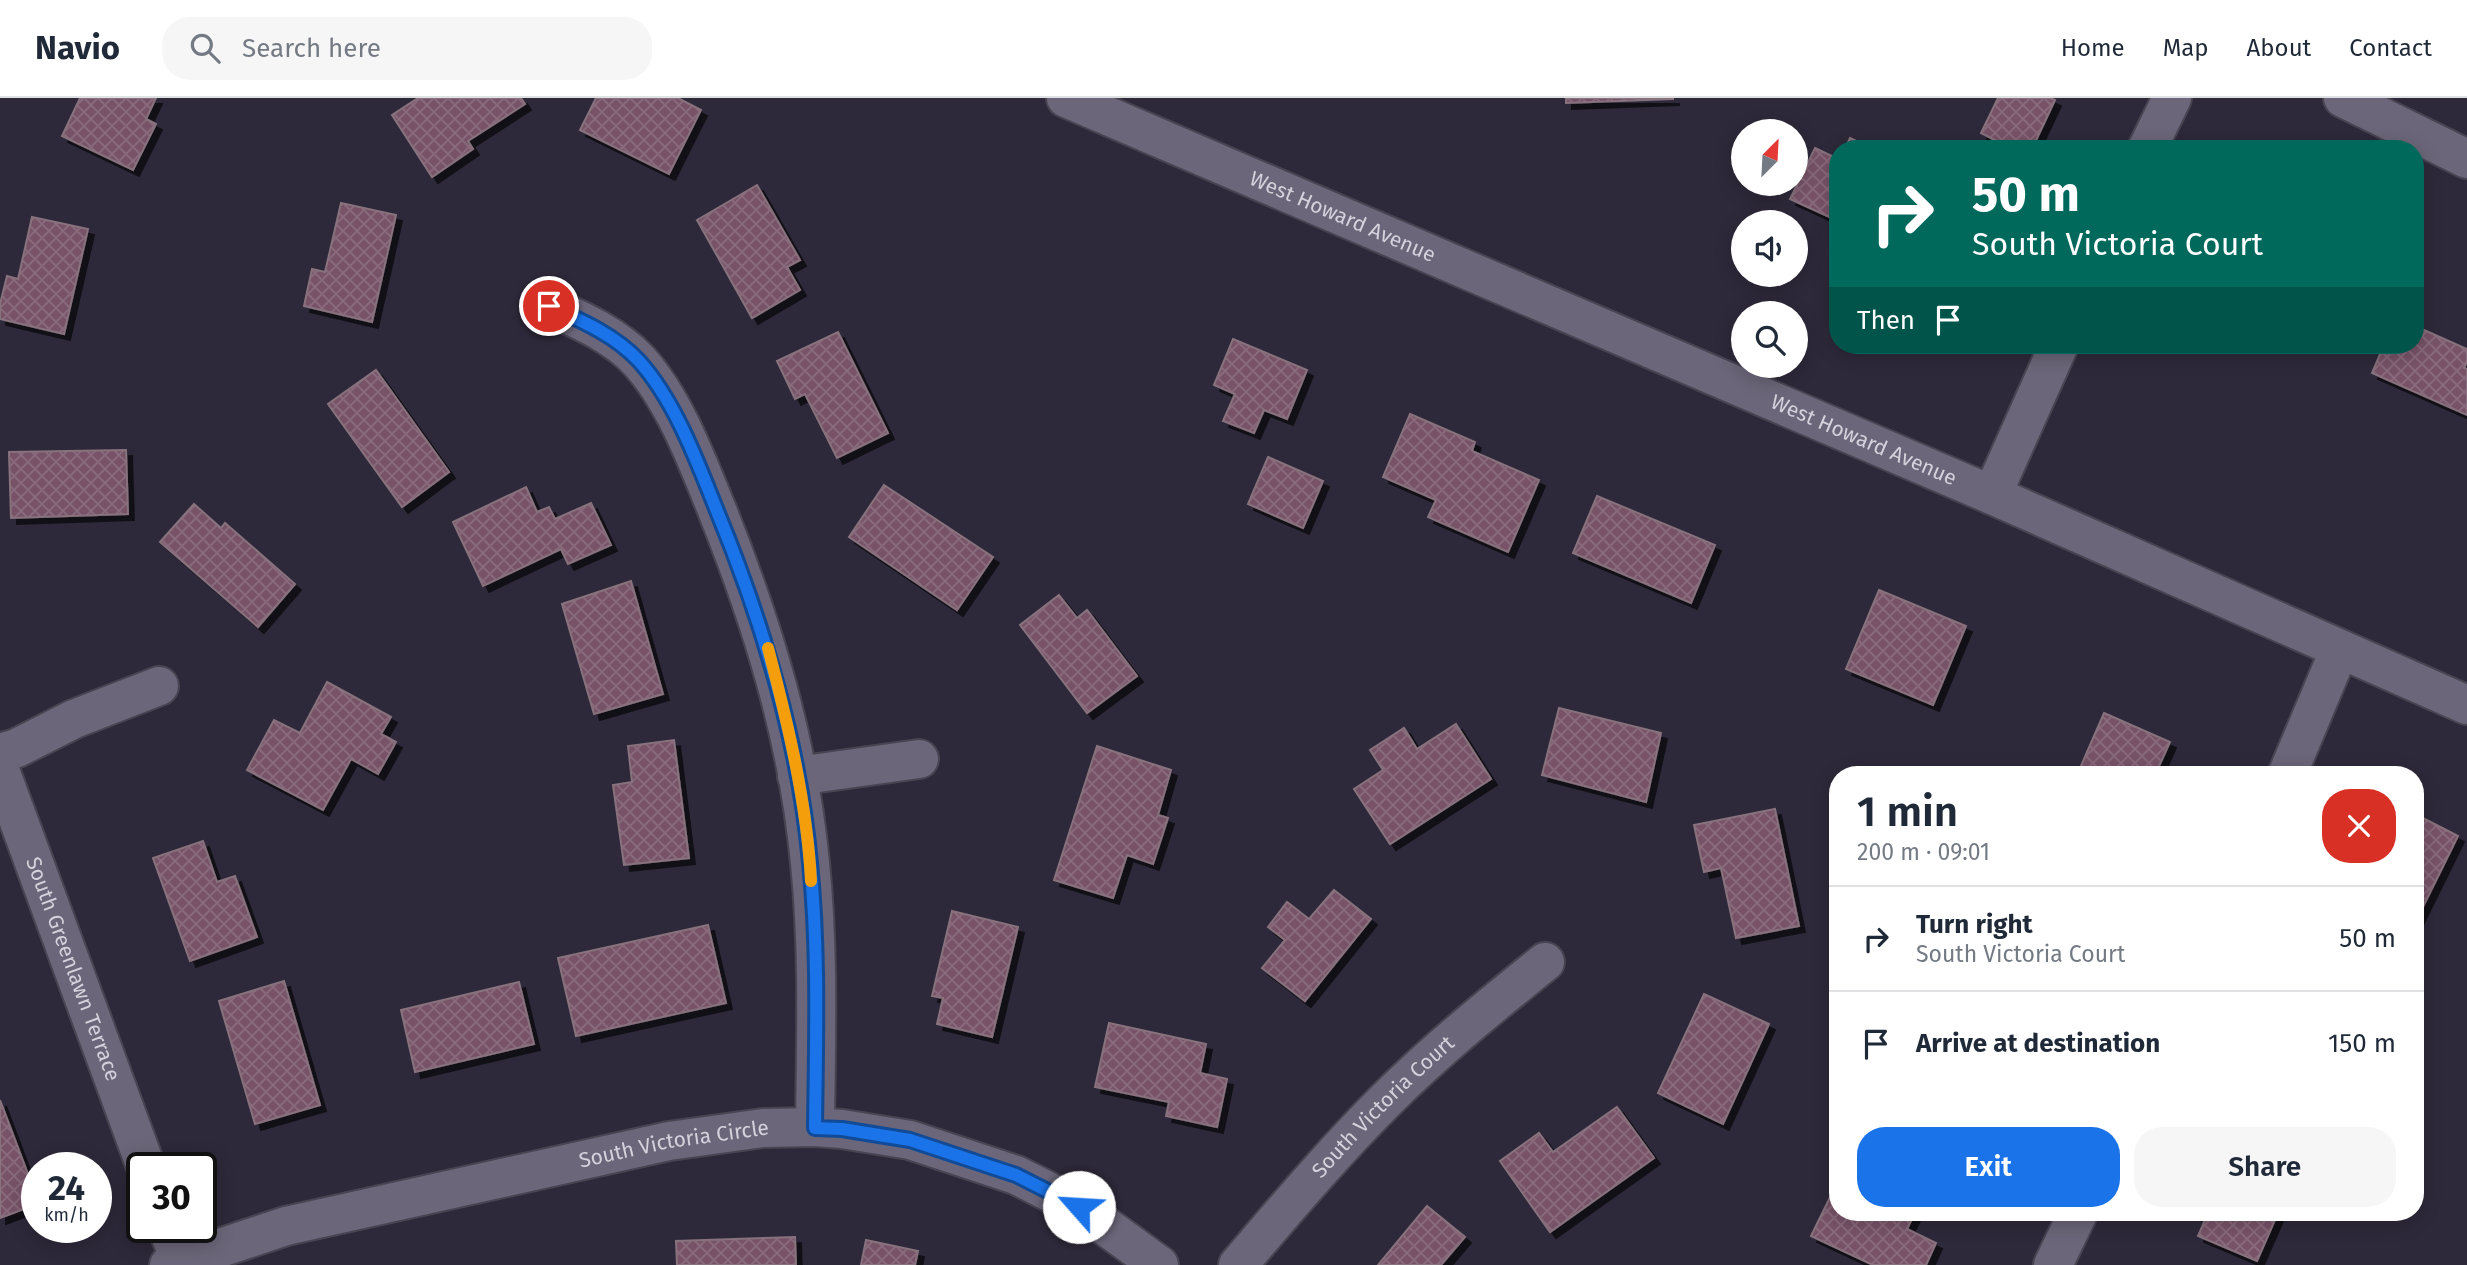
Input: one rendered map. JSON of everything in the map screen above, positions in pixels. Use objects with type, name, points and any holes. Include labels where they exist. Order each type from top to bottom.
[{"type":"street","name":"West Howard Avenue","points":[[1066,98],[1992,495],[2339,651],[2467,705]]},
{"type":"street","points":[[2151,140],[2172,98]]},
{"type":"street","points":[[2343,98],[2467,159]]},
{"type":"street","points":[[549,306],[582,321],[611,339],[637,359],[661,388],[701,472],[768,646],[797,776],[810,862],[817,967],[815,1128]]},
{"type":"street","points":[[1992,495],[2055,354]]},
{"type":"street","points":[[2291,766],[2339,651]]},
{"type":"street","points":[[0,753],[17,748],[74,719],[159,686]]},
{"type":"street","points":[[797,776],[919,759]]},
{"type":"street","name":"South Greenlawn Terrace","points":[[0,770],[140,1152]]},
{"type":"street","name":"South Victoria Court","points":[[1238,1265],[1323,1166],[1384,1102],[1455,1035],[1545,962]]},
{"type":"street","name":"South Victoria Circle","points":[[172,1251],[669,1141],[763,1128],[815,1128],[842,1129],[910,1140],[1016,1175],[1079,1207],[1159,1265]]},
{"type":"street","points":[[2053,1265],[2074,1221]]},
{"type":"building","points":[[80,98],[156,98],[146,119],[156,124],[133,170],[62,136]]},
{"type":"building","points":[[418,98],[521,98],[525,104],[468,141],[473,149],[432,177],[392,115]]},
{"type":"building","points":[[596,98],[678,98],[701,110],[669,174],[580,130]]},
{"type":"building","points":[[1566,98],[1673,98],[1673,99],[1566,103]]},
{"type":"building","points":[[1998,98],[2055,100],[2036,140],[1995,140],[1981,133]]},
{"type":"building","points":[[1815,148],[1829,155],[1829,217],[1790,199],[1791,196],[1808,196],[1808,162]]},
{"type":"building","points":[[757,185],[800,260],[787,267],[800,290],[752,318],[697,220]]},
{"type":"building","points":[[341,203],[396,215],[372,322],[304,306],[312,269],[325,272]]},
{"type":"building","points":[[32,217],[88,229],[64,334],[0,319],[0,304],[7,276],[18,279]]},
{"type":"building","points":[[2424,330],[2467,349],[2464,368],[2467,369],[2467,415],[2372,373],[2380,354],[2424,354]]},
{"type":"building","points":[[838,332],[888,433],[837,458],[805,394],[795,399],[777,361]]},
{"type":"building","points":[[1233,339],[1307,370],[1287,419],[1264,410],[1254,433],[1223,421],[1235,394],[1214,385]]},
{"type":"building","points":[[376,370],[449,472],[402,507],[328,404]]},
{"type":"building","points":[[1410,414],[1475,442],[1472,451],[1539,480],[1508,552],[1428,517],[1436,500],[1383,477]]},
{"type":"building","points":[[126,450],[128,514],[11,518],[9,452]]},
{"type":"building","points":[[1268,457],[1323,481],[1303,528],[1248,504]]},
{"type":"building","points":[[884,485],[993,557],[957,610],[849,537]]},
{"type":"building","points":[[526,487],[537,512],[549,507],[555,519],[591,503],[611,545],[568,564],[561,549],[483,586],[453,522]]},
{"type":"building","points":[[1597,496],[1715,545],[1691,603],[1573,553]]},
{"type":"building","points":[[194,504],[221,528],[225,523],[295,584],[258,627],[160,542]]},
{"type":"building","points":[[631,581],[663,694],[594,714],[562,604]]},
{"type":"building","points":[[1879,590],[1966,626],[1933,705],[1846,669]]},
{"type":"building","points":[[1059,595],[1077,618],[1087,610],[1137,676],[1087,713],[1020,625]]},
{"type":"building","points":[[327,682],[391,717],[381,734],[396,742],[378,774],[351,759],[323,810],[247,770],[274,720],[300,733]]},
{"type":"building","points":[[1559,708],[1661,733],[1646,802],[1542,775]]},
{"type":"building","points":[[2104,713],[2170,742],[2159,766],[2081,766]]},
{"type":"building","points":[[1456,724],[1491,779],[1390,844],[1354,789],[1383,770],[1370,750],[1404,728],[1417,749]]},
{"type":"building","points":[[674,740],[689,858],[624,865],[613,785],[632,782],[628,746]]},
{"type":"building","points":[[1097,746],[1171,770],[1158,815],[1168,818],[1153,864],[1127,855],[1113,898],[1054,880]]},
{"type":"building","points":[[1775,809],[1799,926],[1736,938],[1721,868],[1704,872],[1694,825]]},
{"type":"building","points":[[2424,819],[2458,836],[2424,905]]},
{"type":"building","points":[[203,841],[217,882],[235,876],[257,937],[190,961],[153,858]]},
{"type":"building","points":[[1334,890],[1371,919],[1305,1001],[1262,968],[1285,940],[1268,927],[1287,902],[1309,919]]},
{"type":"building","points":[[952,911],[1018,927],[992,1037],[937,1024],[943,998],[932,996]]},
{"type":"building","points":[[708,925],[726,1003],[576,1036],[558,958]]},
{"type":"building","points":[[284,981],[320,1105],[255,1124],[219,1001]]},
{"type":"building","points":[[519,982],[534,1044],[415,1072],[401,1010]]},
{"type":"building","points":[[1704,994],[1769,1024],[1723,1124],[1658,1093]]},
{"type":"building","points":[[1109,1023],[1206,1044],[1200,1073],[1227,1079],[1217,1127],[1166,1116],[1169,1102],[1095,1087]]},
{"type":"building","points":[[0,1100],[21,1156],[21,1210],[0,1218]]},
{"type":"building","points":[[1617,1107],[1654,1158],[1550,1232],[1500,1161],[1539,1133],[1553,1152]]},
{"type":"building","points":[[1829,1199],[1829,1221],[1911,1221],[1907,1229],[1936,1243],[1926,1265],[1873,1265],[1811,1236]]},
{"type":"building","points":[[1427,1206],[1465,1237],[1441,1265],[1378,1265]]},
{"type":"building","points":[[2205,1221],[2274,1221],[2257,1261],[2198,1236]]},
{"type":"building","points":[[795,1237],[796,1265],[677,1265],[676,1241]]},
{"type":"building","points":[[866,1240],[918,1251],[915,1265],[861,1265]]},
{"type":"slow traffic","points":[[768,648],[797,776],[811,881]]},
{"type":"route","points":[[549,306],[582,321],[611,339],[637,359],[661,388],[701,472],[742,572],[768,646],[797,776],[810,862],[817,967],[815,1128],[842,1129],[910,1140],[1016,1175],[1079,1207]]}]
